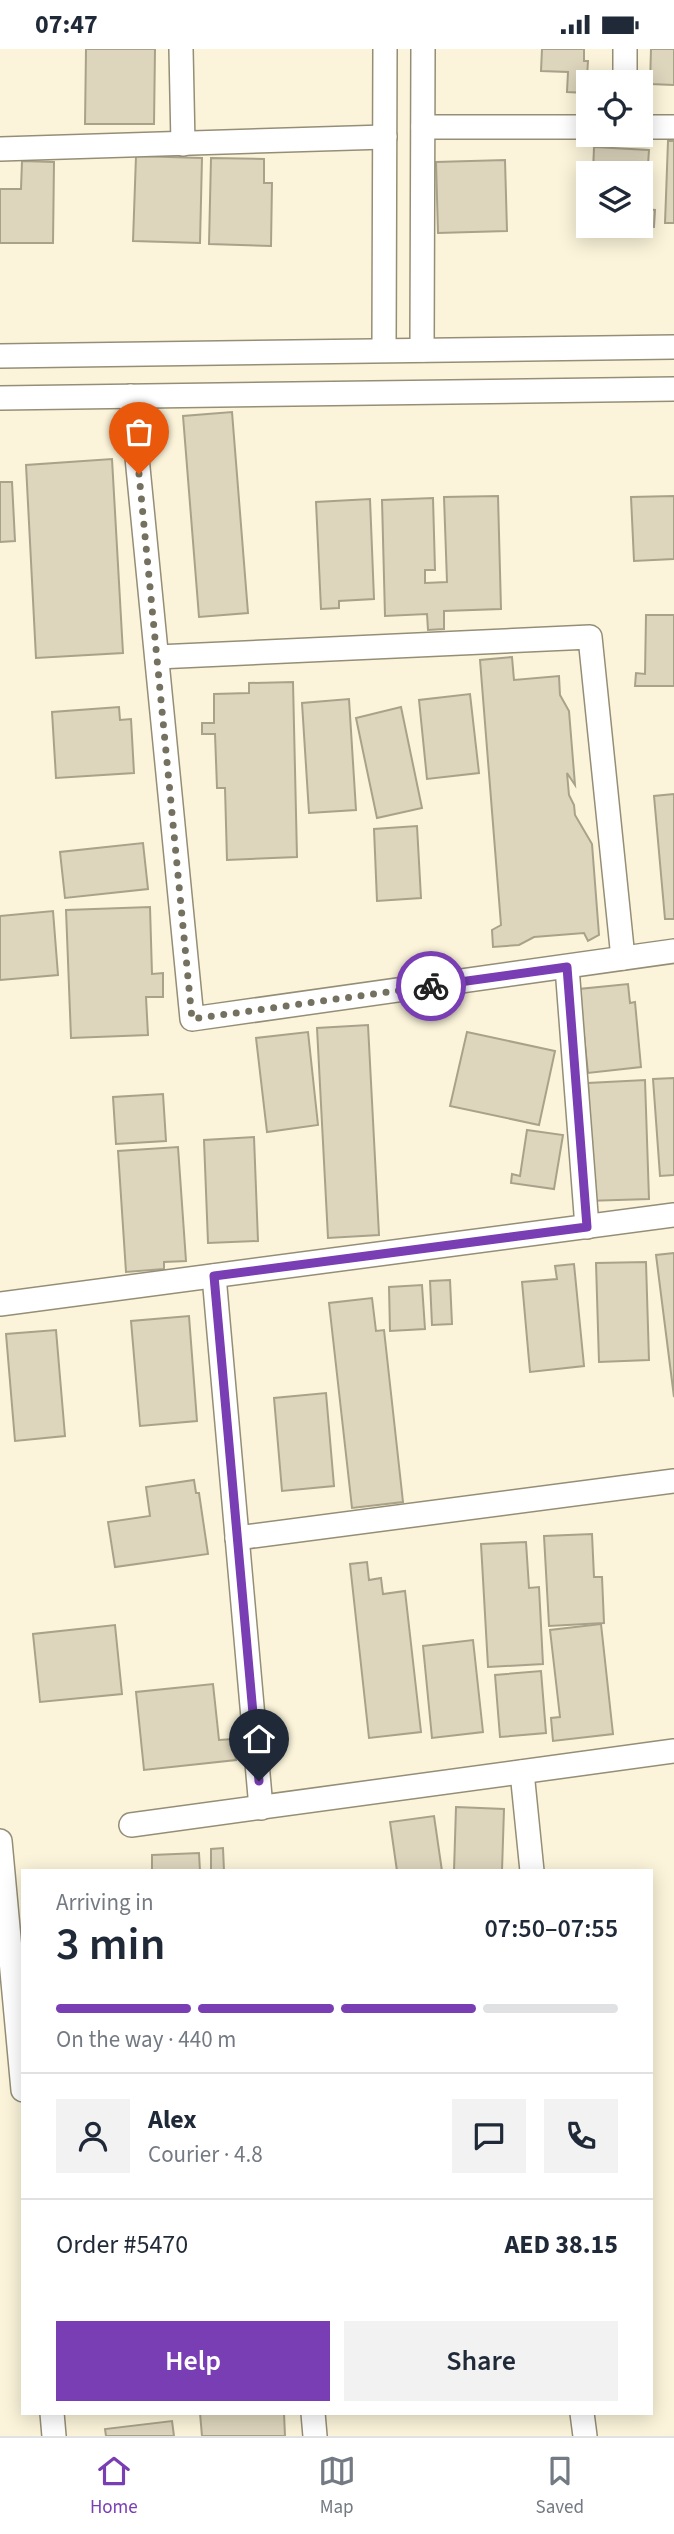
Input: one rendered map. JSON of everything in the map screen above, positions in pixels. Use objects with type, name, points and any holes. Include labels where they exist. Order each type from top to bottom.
[{"type":"street","points":[[181,49],[183,144]]},
{"type":"street","points":[[384,350],[386,49]]},
{"type":"street","points":[[422,350],[423,49]]},
{"type":"street","points":[[625,49],[625,70]]},
{"type":"street","points":[[423,127],[576,127]]},
{"type":"street","points":[[653,127],[674,127]]},
{"type":"street","points":[[0,149],[385,137]]},
{"type":"street","points":[[0,356],[674,347]]},
{"type":"street","points":[[0,398],[674,389]]},
{"type":"street","points":[[131,396],[192,1019],[674,951]]},
{"type":"street","points":[[157,657],[590,637],[623,958]]},
{"type":"street","points":[[567,967],[587,1227]]},
{"type":"street","points":[[0,1304],[674,1215]]},
{"type":"street","points":[[214,1276],[261,1808]]},
{"type":"street","points":[[237,1538],[674,1481]]},
{"type":"street","points":[[131,1825],[674,1751]]},
{"type":"street","points":[[522,1772],[532,1869]]},
{"type":"street","points":[[0,1841],[21,2068]]},
{"type":"street","points":[[52,2415],[54,2436]]},
{"type":"street","points":[[313,2415],[315,2436]]},
{"type":"street","points":[[583,2415],[585,2436]]},
{"type":"building","points":[[86,49],[155,49],[154,124],[85,124]]},
{"type":"building","points":[[542,49],[584,49],[587,70],[576,70],[576,92],[567,92],[568,72],[541,71]]},
{"type":"building","points":[[651,49],[674,49],[674,85],[653,84],[653,70],[650,70]]},
{"type":"building","points":[[668,141],[674,141],[674,223],[665,223]]},
{"type":"building","points":[[594,147],[649,150],[648,161],[593,161]]},
{"type":"building","points":[[136,156],[202,158],[200,243],[133,241]]},
{"type":"building","points":[[211,158],[264,159],[264,183],[272,183],[271,246],[209,244]]},
{"type":"building","points":[[505,160],[507,231],[438,233],[436,162]]},
{"type":"building","points":[[22,161],[54,162],[53,243],[0,243],[0,189],[21,189]]},
{"type":"building","points":[[232,412],[248,613],[199,617],[183,416]]},
{"type":"building","points":[[112,459],[123,653],[36,658],[26,465]]},
{"type":"building","points":[[0,482],[12,482],[15,541],[0,542]]},
{"type":"building","points":[[498,496],[501,609],[444,611],[444,629],[428,630],[427,614],[385,616],[382,500],[433,498],[435,570],[425,570],[425,583],[447,582],[444,497]]},
{"type":"building","points":[[674,496],[674,559],[634,561],[631,497]]},
{"type":"building","points":[[370,499],[374,599],[339,601],[339,608],[321,609],[316,502]]},
{"type":"building","points":[[646,615],[674,615],[674,686],[635,686],[636,673],[645,674]]},
{"type":"building","points":[[512,657],[514,680],[559,676],[560,695],[569,711],[575,785],[567,773],[569,795],[575,815],[592,844],[599,935],[588,941],[584,933],[534,937],[519,945],[493,947],[492,930],[501,925],[480,660]]},
{"type":"building","points":[[293,682],[297,857],[227,860],[225,788],[217,788],[215,734],[202,734],[202,723],[214,723],[214,694],[249,693],[249,683]]},
{"type":"building","points":[[470,694],[479,773],[427,779],[419,700]]},
{"type":"building","points":[[349,699],[356,810],[309,813],[302,703]]},
{"type":"building","points":[[119,707],[120,720],[131,719],[134,773],[56,778],[52,712]]},
{"type":"building","points":[[401,707],[422,808],[377,818],[356,718]]},
{"type":"building","points":[[674,794],[674,919],[665,919],[654,796]]},
{"type":"building","points":[[417,826],[421,898],[377,901],[374,829]]},
{"type":"building","points":[[143,843],[148,889],[65,898],[60,852]]},
{"type":"building","points":[[150,907],[152,974],[163,973],[163,997],[146,997],[148,1035],[71,1038],[66,910]]},
{"type":"building","points":[[53,911],[58,975],[0,980],[0,916]]},
{"type":"building","points":[[628,984],[630,1003],[635,1002],[641,1067],[588,1073],[579,989]]},
{"type":"building","points":[[368,1025],[379,1235],[328,1238],[317,1028]]},
{"type":"building","points":[[308,1032],[318,1125],[267,1132],[256,1038]]},
{"type":"building","points":[[467,1032],[555,1051],[539,1125],[450,1106]]},
{"type":"building","points":[[674,1078],[674,1175],[660,1176],[653,1079]]},
{"type":"building","points":[[645,1080],[649,1199],[586,1201],[592,1177],[588,1083]]},
{"type":"building","points":[[163,1094],[166,1141],[116,1144],[113,1097]]},
{"type":"building","points":[[527,1130],[563,1135],[554,1189],[511,1183],[512,1174],[520,1176]]},
{"type":"building","points":[[254,1137],[258,1241],[208,1243],[204,1140]]},
{"type":"building","points":[[178,1147],[186,1261],[164,1262],[164,1269],[126,1272],[118,1151]]},
{"type":"building","points":[[674,1253],[674,1397],[656,1255]]},
{"type":"building","points":[[646,1262],[649,1360],[599,1362],[596,1263]]},
{"type":"building","points":[[574,1264],[584,1366],[530,1372],[522,1282],[557,1279],[555,1266]]},
{"type":"building","points":[[450,1280],[452,1324],[432,1325],[430,1281]]},
{"type":"building","points":[[422,1285],[425,1329],[390,1331],[389,1287]]},
{"type":"building","points":[[372,1298],[376,1331],[384,1330],[403,1502],[352,1508],[329,1303]]},
{"type":"building","points":[[189,1316],[197,1421],[140,1426],[131,1321]]},
{"type":"building","points":[[56,1330],[65,1436],[15,1441],[6,1334]]},
{"type":"building","points":[[326,1393],[334,1486],[282,1491],[274,1398]]},
{"type":"building","points":[[194,1480],[196,1493],[199,1493],[208,1554],[115,1567],[108,1522],[150,1516],[146,1487]]},
{"type":"building","points":[[592,1534],[594,1577],[602,1577],[604,1623],[549,1626],[544,1536]]},
{"type":"building","points":[[526,1542],[529,1588],[539,1587],[543,1664],[488,1667],[481,1544]]},
{"type":"building","points":[[367,1562],[369,1580],[381,1578],[383,1594],[405,1591],[421,1732],[369,1738],[350,1564]]},
{"type":"building","points":[[601,1624],[613,1734],[553,1741],[551,1718],[560,1717],[550,1630]]},
{"type":"building","points":[[115,1625],[122,1694],[40,1702],[33,1634]]},
{"type":"building","points":[[473,1640],[483,1732],[432,1738],[423,1646]]},
{"type":"building","points":[[541,1671],[546,1733],[500,1737],[495,1675]]},
{"type":"building","points":[[213,1684],[219,1740],[233,1739],[236,1760],[144,1770],[136,1692]]},
{"type":"building","points":[[456,1807],[504,1809],[502,1869],[454,1869]]},
{"type":"building","points":[[434,1816],[442,1869],[397,1869],[390,1822]]},
{"type":"building","points":[[223,1848],[224,1869],[211,1869],[211,1849]]},
{"type":"building","points":[[199,1853],[200,1869],[152,1869],[152,1855]]},
{"type":"building","points":[[200,2415],[284,2415],[285,2436],[202,2436]]},
{"type":"building","points":[[172,2421],[174,2436],[106,2436],[105,2429]]},
{"type":"way so far","points":[[139,474],[192,1019],[431,986]]},
{"type":"route","points":[[259,1781],[214,1276],[587,1227],[567,967],[431,986]]}]
